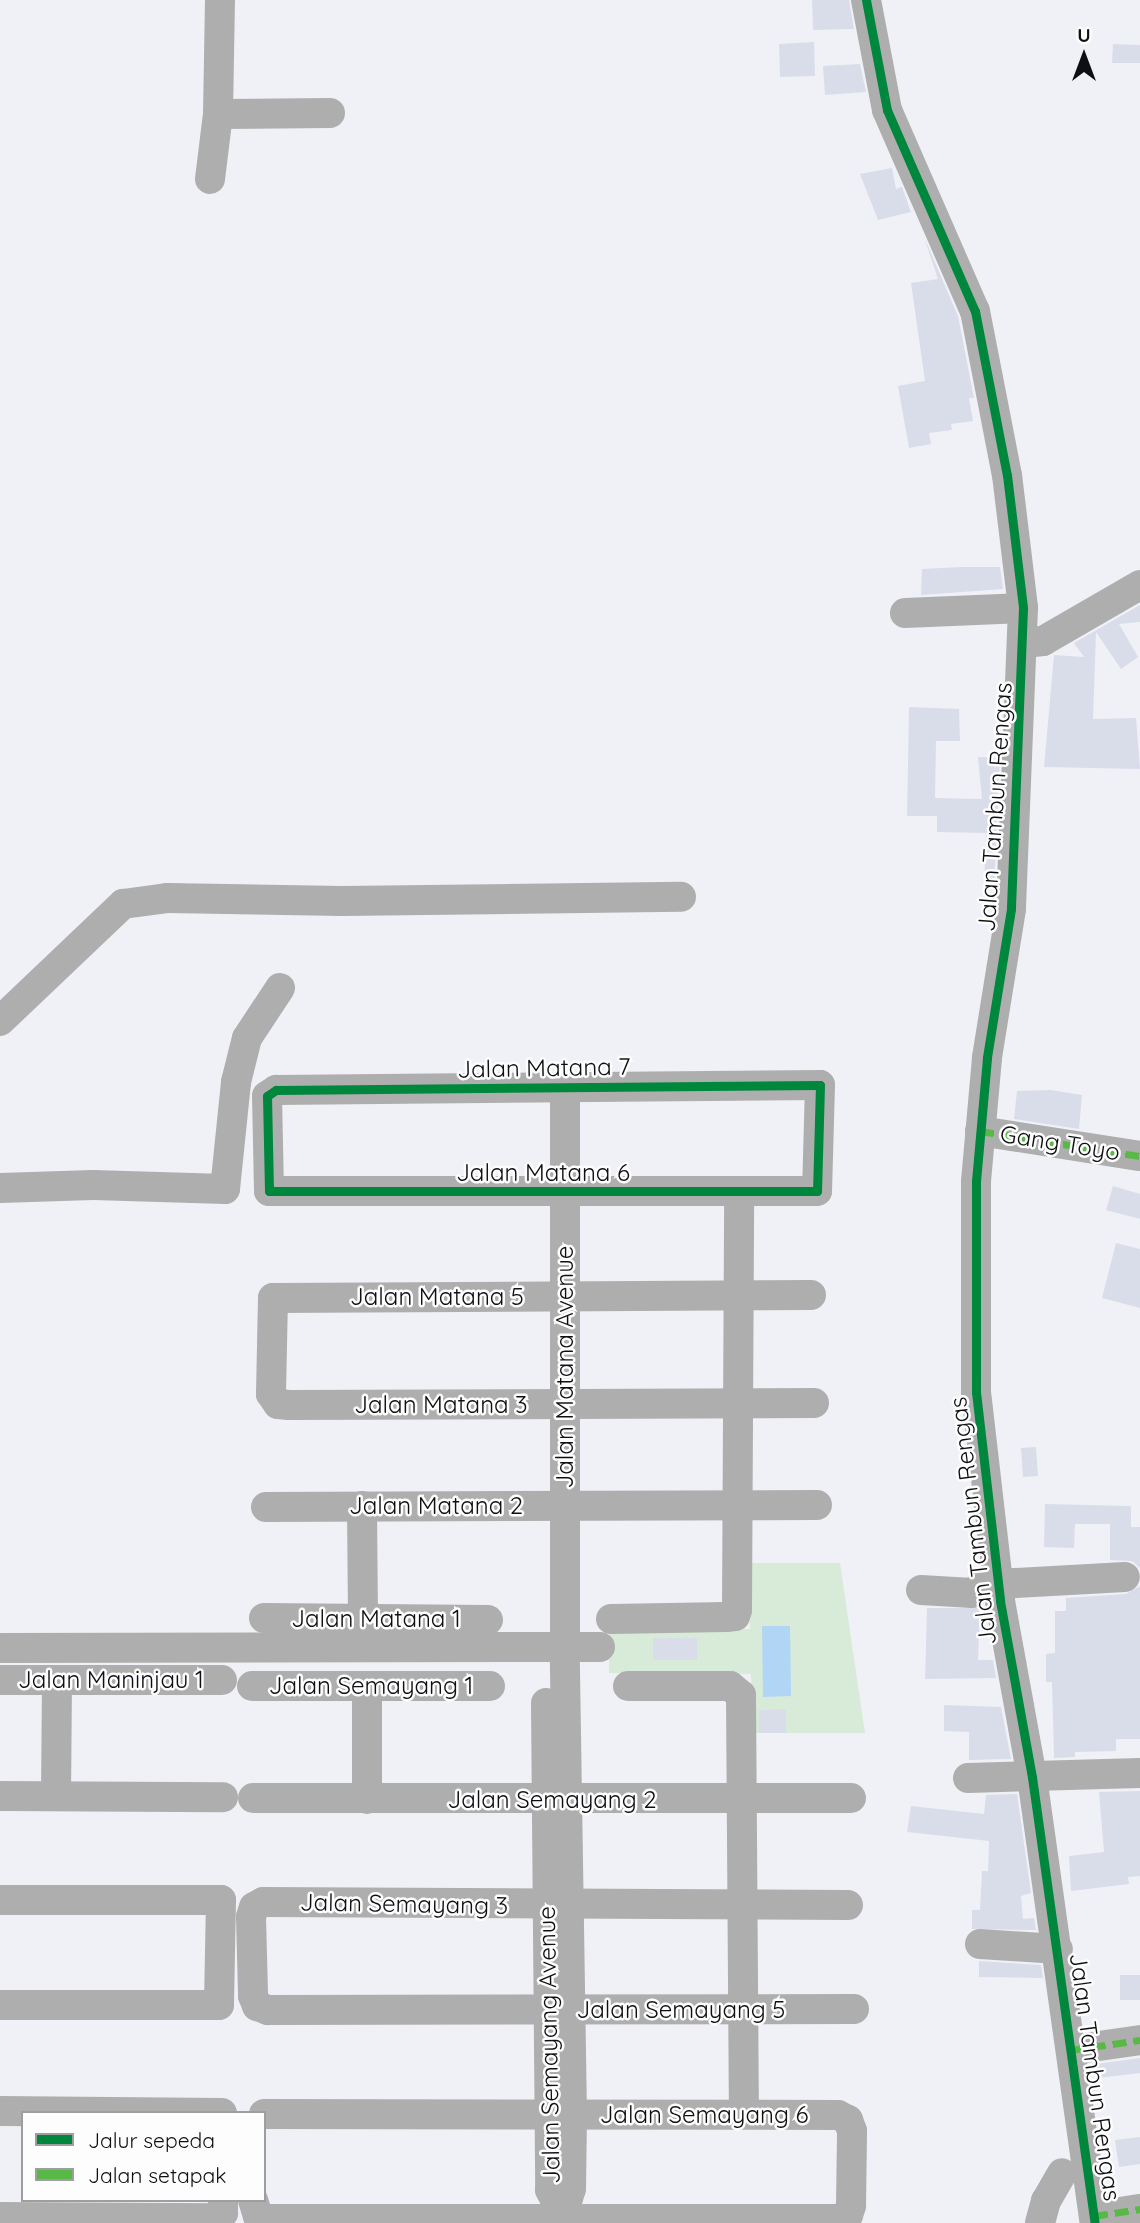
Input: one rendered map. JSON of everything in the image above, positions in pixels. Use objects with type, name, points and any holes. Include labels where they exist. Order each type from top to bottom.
[{"type":"street","points":[[210,179],[218,114],[220,0]]},
{"type":"street","name":"Jalan Tambun Rengas","points":[[866,0],[887,110],[975,311],[1007,475],[1023,608],[1033,642],[996,1133],[973,1287],[976,1392],[1039,1777],[1058,1949],[1079,2048],[1095,2220]]},
{"type":"street","points":[[218,114],[330,113]]},
{"type":"street","points":[[1033,642],[1140,585]]},
{"type":"street","points":[[905,614],[1023,608]]},
{"type":"street","points":[[0,1021],[122,904],[167,898],[341,901],[681,897]]},
{"type":"street","points":[[0,1188],[93,1185],[225,1189],[236,1082],[247,1038],[280,988]]},
{"type":"street","name":"Jalan Matana 7","points":[[269,1191],[270,1092],[557,1086],[820,1085],[817,1191]]},
{"type":"street","name":"Jalan Matana Avenue","points":[[555,1648],[557,1086]]},
{"type":"street","name":"Gang Toyo","points":[[996,1133],[1140,1156]]},
{"type":"street","name":"Jalan Matana 6","points":[[269,1191],[817,1191]]},
{"type":"street","points":[[611,1619],[735,1616],[739,1191]]},
{"type":"street","name":"Jalan Matana 5","points":[[278,1404],[271,1394],[273,1298],[811,1295]]},
{"type":"street","name":"Jalan Matana 3","points":[[278,1404],[814,1402]]},
{"type":"street","name":"Jalan Matana 2","points":[[266,1507],[817,1505]]},
{"type":"street","points":[[362,1506],[363,1619]]},
{"type":"street","points":[[921,1590],[972,1593],[1006,1580],[1125,1577]]},
{"type":"street","name":"Jalan Matana 1","points":[[264,1618],[488,1620]]},
{"type":"street","points":[[0,1648],[600,1647]]},
{"type":"street","name":"Jalan Semayang Avenue","points":[[555,1648],[561,2115],[550,2190],[561,2218]]},
{"type":"street","name":"Jalan Maninjau 1","points":[[0,1680],[222,1680]]},
{"type":"street","points":[[56,1796],[57,1680]]},
{"type":"street","name":"Jalan Semayang 1","points":[[252,1686],[490,1686]]},
{"type":"street","points":[[367,1686],[367,1799]]},
{"type":"street","points":[[628,1686],[738,1688],[743,1800],[744,2114]]},
{"type":"street","points":[[968,1779],[1140,1773]]},
{"type":"street","points":[[0,1796],[223,1797]]},
{"type":"street","name":"Jalan Semayang 2","points":[[253,1798],[557,1801],[852,1798]]},
{"type":"street","points":[[0,1900],[221,1900],[219,2005],[0,2005]]},
{"type":"street","name":"Jalan Semayang 3","points":[[257,2006],[253,1983],[254,1907],[263,1902],[557,1906],[848,1905]]},
{"type":"street","points":[[980,1944],[1058,1949]]},
{"type":"street","name":"Jalan Semayang 5","points":[[257,2006],[268,2010],[854,2009]]},
{"type":"street","points":[[1079,2048],[1140,2039]]},
{"type":"street","points":[[0,2111],[21,2111]]},
{"type":"street","name":"Jalan Semayang 6","points":[[266,2114],[838,2115],[848,2120],[852,2131],[851,2206],[848,2215],[838,2219],[561,2218]]},
{"type":"street","name":"Jalan Tambun Rengas","points":[[1040,2223],[1046,2201],[1062,2173]]},
{"type":"street","points":[[254,2202],[258,2216],[266,2219],[561,2218]]},
{"type":"street","points":[[0,2217],[222,2208]]},
{"type":"street","points":[[1095,2220],[1140,2209]]},
{"type":"green space","points":[[747,1563],[840,1563],[865,1733],[752,1733],[751,1674],[609,1673],[609,1630],[750,1629]]},
{"type":"water","points":[[762,1626],[790,1626],[791,1696],[763,1697]]},
{"type":"building","points":[[812,0],[849,0],[854,29],[813,30]]},
{"type":"building","points":[[814,42],[815,76],[780,77],[779,44]]},
{"type":"building","points":[[1113,44],[1140,45],[1140,63],[1112,63]]},
{"type":"building","points":[[860,64],[866,92],[825,95],[823,66]]},
{"type":"building","points":[[892,168],[896,189],[902,187],[911,212],[878,220],[860,174]]},
{"type":"building","points":[[924,237],[958,316],[974,398],[969,398],[973,421],[951,424],[952,430],[929,433],[931,444],[909,448],[898,386],[925,381],[911,283],[938,279]]},
{"type":"building","points":[[1000,567],[1003,589],[921,595],[922,569]]},
{"type":"building","points":[[1140,605],[1140,622],[1119,624],[1138,657],[1121,669],[1096,632],[1093,719],[1136,718],[1140,769],[1044,767],[1054,655],[1084,657],[1074,643]]},
{"type":"building","points":[[909,707],[959,709],[960,741],[936,741],[935,798],[982,799],[978,757],[1000,758],[994,888],[984,888],[986,833],[937,832],[937,816],[907,816]]},
{"type":"building","points":[[1051,1090],[1082,1095],[1079,1129],[1014,1119],[1017,1091]]},
{"type":"building","points":[[1113,1186],[1140,1194],[1140,1219],[1106,1210]]},
{"type":"building","points":[[1116,1243],[1140,1249],[1140,1308],[1102,1298]]},
{"type":"building","points":[[1036,1447],[1038,1476],[1023,1477],[1021,1448]]},
{"type":"building","points":[[1045,1504],[1131,1506],[1131,1527],[1140,1527],[1140,1568],[1132,1561],[1110,1560],[1110,1524],[1075,1524],[1074,1548],[1044,1547]]},
{"type":"building","points":[[1140,1586],[1140,1739],[1116,1739],[1116,1751],[1075,1752],[1075,1757],[1054,1758],[1052,1682],[1046,1682],[1046,1654],[1055,1653],[1055,1611],[1066,1611],[1066,1598],[1126,1594]]},
{"type":"building","points":[[927,1608],[980,1608],[978,1660],[993,1660],[996,1678],[925,1679]]},
{"type":"building","points":[[653,1638],[697,1638],[697,1660],[653,1660]]},
{"type":"building","points":[[944,1705],[1001,1707],[1011,1759],[969,1760],[969,1732],[944,1731]]},
{"type":"building","points":[[786,1709],[786,1733],[759,1733],[759,1710]]},
{"type":"building","points":[[1140,1791],[1140,1876],[1128,1877],[1129,1884],[1071,1891],[1069,1856],[1104,1852],[1099,1792]]},
{"type":"building","points":[[1017,1794],[1031,1893],[1021,1896],[1023,1919],[1034,1918],[1036,1930],[972,1929],[972,1910],[980,1910],[982,1871],[988,1871],[989,1841],[907,1832],[911,1806],[984,1814],[986,1795]]},
{"type":"building","points":[[979,1961],[1041,1965],[1043,1978],[979,1977]]},
{"type":"building","points":[[1120,1975],[1140,1975],[1140,2000],[1120,2000]]},
{"type":"building","points":[[1140,2058],[1140,2073],[1098,2078],[1096,2064]]},
{"type":"building","points":[[1140,2137],[1140,2164],[1119,2167],[1115,2140]]},
{"type":"marked path","points":[[980,1131],[1140,1156]]},
{"type":"marked path","points":[[1071,2050],[1140,2040]]},
{"type":"marked path","points":[[1094,2216],[1140,2209]]},
{"type":"cycle path","points":[[866,0],[887,110],[975,311],[1007,475],[1023,608],[1011,909],[987,1058],[976,1182],[976,1392],[1000,1601],[1032,1777],[1095,2223]]},
{"type":"cycle path","points":[[820,1085],[817,1191],[269,1191],[267,1096],[276,1090],[820,1085]]}]
